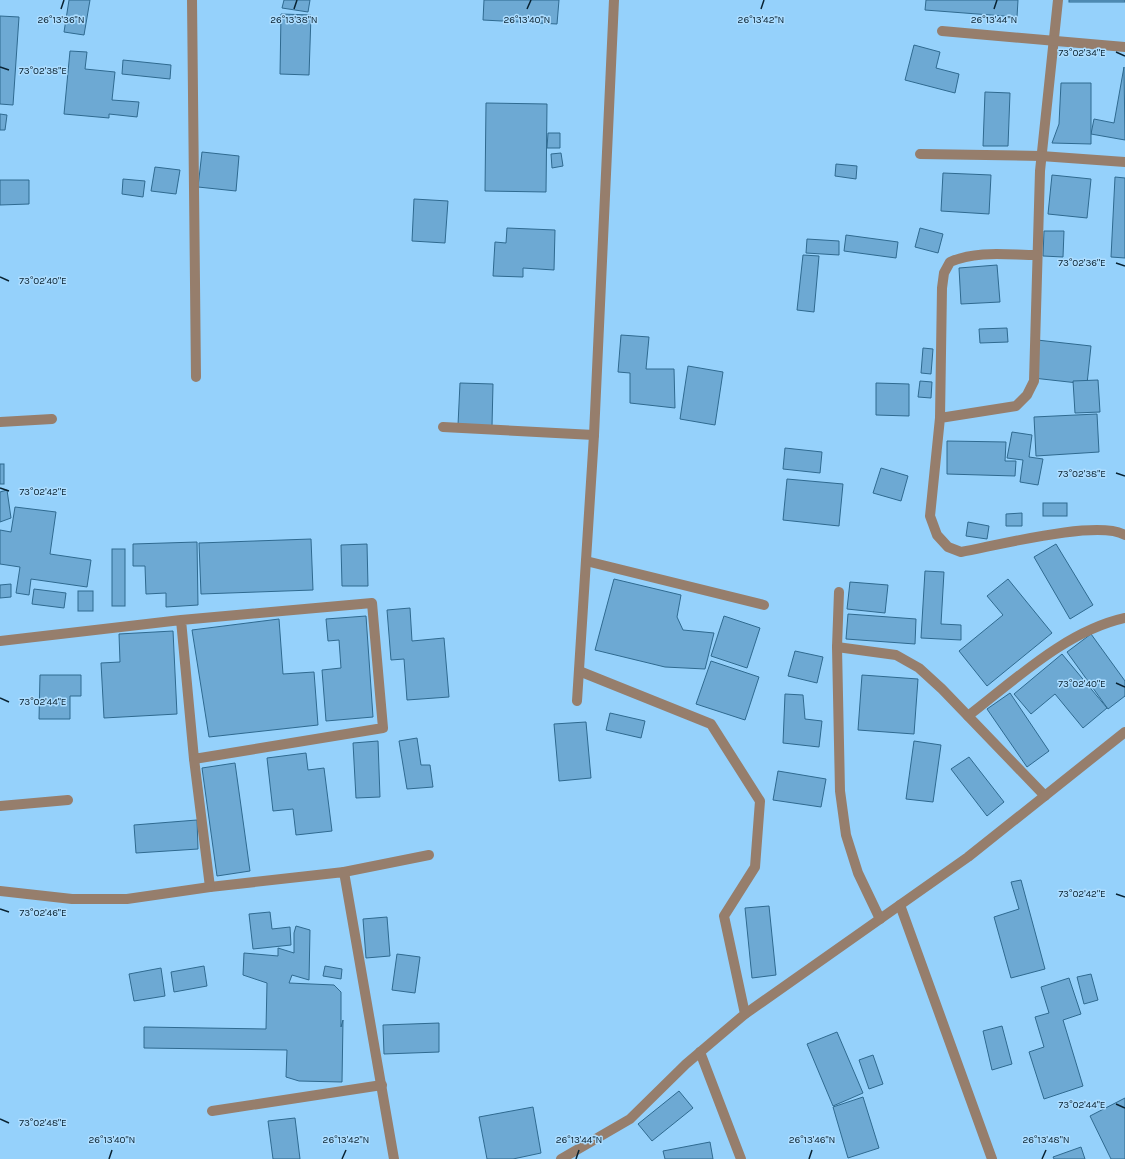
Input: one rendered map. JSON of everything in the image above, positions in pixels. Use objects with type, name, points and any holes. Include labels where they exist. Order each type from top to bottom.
[{"type":"street","points":[[192,0],[196,377]]},
{"type":"street","points":[[577,701],[594,435],[614,0]]},
{"type":"street","points":[[940,418],[1016,406],[1027,395],[1034,381],[1041,156],[1058,0]]},
{"type":"street","points":[[942,31],[1125,47]]},
{"type":"street","points":[[920,154],[1041,156],[1125,162]]},
{"type":"street","points":[[1037,255],[978,254],[961,257],[950,262],[944,274],[942,288],[940,418],[930,516],[937,535],[948,546],[961,552],[1082,529],[1119,532],[1125,535]]},
{"type":"street","points":[[0,422],[52,419]]},
{"type":"street","points":[[443,427],[594,435]]},
{"type":"street","points":[[586,561],[764,604]]},
{"type":"street","points":[[839,592],[837,647],[840,790],[846,836],[858,873],[880,919]]},
{"type":"street","points":[[0,641],[181,620],[372,603],[383,728],[194,759]]},
{"type":"street","points":[[968,716],[1044,659],[1081,634],[1125,618]]},
{"type":"street","points":[[181,620],[194,759],[210,887]]},
{"type":"street","points":[[837,647],[896,655],[919,668],[968,716],[1045,796]]},
{"type":"street","points":[[579,671],[711,724],[760,801],[756,867],[724,916],[745,1014]]},
{"type":"street","points":[[561,1159],[630,1119],[700,1052],[745,1014],[968,857],[1125,732]]},
{"type":"street","points":[[0,806],[68,800]]},
{"type":"street","points":[[0,890],[72,899],[127,899],[210,887],[344,872],[429,855]]},
{"type":"street","points":[[344,872],[394,1159]]},
{"type":"street","points":[[900,905],[992,1159]]},
{"type":"street","points":[[700,1052],[741,1159]]},
{"type":"street","points":[[212,1111],[382,1085]]},
{"type":"building","points":[[69,0],[90,0],[84,35],[64,32]]},
{"type":"building","points":[[284,0],[310,0],[308,12],[282,8]]},
{"type":"building","points":[[484,0],[559,0],[557,24],[483,20]]},
{"type":"building","points":[[926,0],[1018,0],[1017,17],[925,10]]},
{"type":"building","points":[[1069,0],[1125,0],[1125,2],[1069,2]]},
{"type":"building","points":[[281,14],[311,15],[309,75],[280,74]]},
{"type":"building","points":[[0,16],[19,17],[13,105],[0,104]]},
{"type":"building","points":[[914,45],[940,52],[936,68],[959,74],[955,93],[905,80]]},
{"type":"building","points":[[70,51],[87,52],[85,69],[115,72],[112,100],[139,102],[137,117],[109,114],[109,118],[64,114]]},
{"type":"building","points":[[123,60],[171,65],[170,79],[122,74]]},
{"type":"building","points":[[1124,67],[1125,140],[1091,134],[1094,119],[1114,123]]},
{"type":"building","points":[[1061,83],[1091,83],[1091,144],[1052,143],[1059,124]]},
{"type":"building","points":[[985,92],[1010,93],[1008,146],[983,146]]},
{"type":"building","points":[[486,103],[547,104],[546,192],[485,191]]},
{"type":"building","points":[[0,114],[7,115],[5,130],[0,130]]},
{"type":"building","points":[[548,133],[560,133],[560,148],[547,148]]},
{"type":"building","points":[[202,152],[239,156],[236,191],[198,187]]},
{"type":"building","points":[[561,153],[563,166],[552,168],[551,154]]},
{"type":"building","points":[[836,164],[857,166],[856,179],[835,176]]},
{"type":"building","points":[[155,167],[180,170],[176,194],[151,191]]},
{"type":"building","points":[[943,173],[991,175],[989,214],[941,211]]},
{"type":"building","points":[[1052,175],[1091,179],[1087,218],[1048,214]]},
{"type":"building","points":[[1115,177],[1125,178],[1125,258],[1111,257]]},
{"type":"building","points":[[123,179],[145,181],[143,197],[122,194]]},
{"type":"building","points":[[0,180],[29,180],[29,204],[0,205]]},
{"type":"building","points":[[414,199],[448,201],[445,243],[412,241]]},
{"type":"building","points":[[507,228],[555,230],[554,270],[523,268],[523,277],[493,276],[495,242],[506,243]]},
{"type":"building","points":[[920,228],[943,234],[938,253],[915,247]]},
{"type":"building","points":[[1044,231],[1064,231],[1063,257],[1043,256]]},
{"type":"building","points":[[846,235],[898,242],[896,258],[844,251]]},
{"type":"building","points":[[807,239],[839,241],[839,255],[806,253]]},
{"type":"building","points":[[803,255],[819,256],[814,312],[797,310]]},
{"type":"building","points":[[997,265],[1000,302],[961,304],[959,268]]},
{"type":"building","points":[[1007,328],[1008,342],[980,343],[979,329]]},
{"type":"building","points":[[621,335],[649,337],[646,369],[674,369],[675,408],[630,403],[630,373],[618,372]]},
{"type":"building","points":[[1037,340],[1091,346],[1087,384],[1033,378]]},
{"type":"building","points":[[923,348],[933,349],[931,374],[921,373]]},
{"type":"building","points":[[688,366],[723,372],[715,425],[680,419]]},
{"type":"building","points":[[1098,380],[1100,412],[1075,413],[1073,381]]},
{"type":"building","points":[[920,381],[932,382],[931,398],[918,397]]},
{"type":"building","points":[[460,383],[493,384],[492,426],[458,425]]},
{"type":"building","points":[[876,383],[909,384],[909,416],[876,415]]},
{"type":"building","points":[[1097,414],[1099,452],[1036,456],[1034,417]]},
{"type":"building","points":[[1012,432],[1032,435],[1029,457],[1043,459],[1038,485],[1020,482],[1023,460],[1007,458]]},
{"type":"building","points":[[947,441],[1006,442],[1005,461],[1016,461],[1015,476],[947,474]]},
{"type":"building","points":[[785,448],[822,452],[820,473],[783,469]]},
{"type":"building","points":[[0,464],[4,464],[4,484],[0,484]]},
{"type":"building","points":[[881,468],[908,476],[901,501],[873,493]]},
{"type":"building","points":[[787,479],[843,484],[839,526],[783,520]]},
{"type":"building","points":[[7,490],[11,518],[0,522],[0,492]]},
{"type":"building","points":[[1043,503],[1067,503],[1067,516],[1043,516]]},
{"type":"building","points":[[15,507],[56,512],[50,554],[91,560],[87,587],[31,579],[29,595],[16,593],[20,567],[0,564],[0,530],[11,532]]},
{"type":"building","points":[[1022,513],[1022,526],[1006,526],[1006,514]]},
{"type":"building","points":[[968,522],[989,526],[987,539],[966,536]]},
{"type":"building","points":[[311,539],[313,590],[201,594],[199,543]]},
{"type":"building","points":[[197,542],[198,605],[166,607],[166,593],[146,594],[145,566],[133,566],[133,544]]},
{"type":"building","points":[[367,544],[368,586],[342,586],[341,545]]},
{"type":"building","points":[[1056,544],[1093,605],[1070,619],[1034,557]]},
{"type":"building","points":[[112,549],[125,549],[125,606],[112,606]]},
{"type":"building","points":[[925,571],[944,572],[941,624],[961,625],[961,640],[921,638]]},
{"type":"building","points":[[614,579],[681,595],[677,617],[683,630],[714,633],[705,669],[665,667],[595,650]]},
{"type":"building","points":[[1008,579],[1052,633],[987,686],[959,651],[1003,615],[987,596]]},
{"type":"building","points":[[850,582],[888,585],[885,613],[847,609]]},
{"type":"building","points":[[11,584],[11,597],[0,598],[0,585]]},
{"type":"building","points":[[34,589],[66,593],[64,608],[32,604]]},
{"type":"building","points":[[78,591],[93,591],[93,611],[78,611]]},
{"type":"building","points":[[410,608],[412,641],[444,638],[449,697],[407,700],[404,659],[391,660],[387,610]]},
{"type":"building","points":[[848,614],[916,619],[915,644],[846,639]]},
{"type":"building","points":[[366,616],[373,717],[326,721],[322,670],[341,668],[339,640],[328,641],[326,619]]},
{"type":"building","points":[[724,616],[760,628],[747,668],[711,656]]},
{"type":"building","points":[[279,619],[283,674],[314,672],[318,725],[209,737],[192,630]]},
{"type":"building","points":[[173,631],[177,714],[104,718],[101,663],[120,662],[119,634]]},
{"type":"building","points":[[1091,634],[1125,681],[1125,696],[1108,709],[1067,652]]},
{"type":"building","points":[[795,651],[823,657],[817,683],[788,676]]},
{"type":"building","points":[[1062,654],[1107,708],[1083,728],[1055,694],[1031,714],[1014,694]]},
{"type":"building","points":[[711,661],[759,677],[745,720],[696,704]]},
{"type":"building","points":[[40,675],[81,675],[81,696],[70,696],[70,719],[39,719]]},
{"type":"building","points":[[862,675],[918,679],[914,734],[858,730]]},
{"type":"building","points":[[1010,693],[1049,751],[1027,767],[987,709]]},
{"type":"building","points":[[785,694],[803,695],[805,719],[822,721],[819,747],[783,743]]},
{"type":"building","points":[[610,713],[645,721],[641,738],[606,730]]},
{"type":"building","points":[[586,722],[591,778],[559,781],[554,724]]},
{"type":"building","points":[[417,738],[421,765],[430,765],[433,787],[407,789],[399,741]]},
{"type":"building","points":[[378,741],[380,797],[356,798],[353,743]]},
{"type":"building","points":[[914,741],[941,745],[933,802],[906,799]]},
{"type":"building","points":[[306,753],[308,770],[324,768],[332,831],[296,835],[293,809],[273,811],[267,758]]},
{"type":"building","points":[[969,757],[1004,802],[987,816],[951,769]]},
{"type":"building","points":[[235,763],[250,871],[217,876],[202,768]]},
{"type":"building","points":[[778,771],[826,779],[821,807],[773,800]]},
{"type":"building","points":[[197,820],[198,849],[136,853],[134,825]]},
{"type":"building","points":[[1021,880],[1045,969],[1011,978],[994,917],[1019,909],[1011,882]]},
{"type":"building","points":[[769,906],[776,975],[752,978],[745,908]]},
{"type":"building","points":[[270,912],[272,929],[290,927],[291,945],[253,949],[249,914]]},
{"type":"building","points":[[387,917],[390,956],[366,958],[363,919]]},
{"type":"building","points":[[296,926],[310,930],[309,980],[292,975],[289,983],[334,985],[341,992],[341,1027],[343,1020],[342,1082],[299,1081],[286,1077],[287,1050],[144,1048],[144,1027],[266,1029],[267,983],[243,975],[244,953],[278,956],[278,948],[294,953],[294,933]]},
{"type":"building","points":[[397,954],[420,957],[415,993],[392,990]]},
{"type":"building","points":[[204,966],[207,986],[174,992],[171,972]]},
{"type":"building","points":[[325,966],[342,969],[341,979],[323,976]]},
{"type":"building","points":[[161,968],[165,996],[134,1001],[129,974]]},
{"type":"building","points":[[1091,974],[1098,1000],[1084,1004],[1077,977]]},
{"type":"building","points":[[1069,978],[1081,1014],[1063,1020],[1083,1086],[1044,1099],[1029,1052],[1044,1047],[1035,1017],[1049,1013],[1041,987]]},
{"type":"building","points":[[439,1023],[439,1052],[384,1054],[383,1025]]},
{"type":"building","points":[[1002,1026],[1012,1064],[992,1070],[983,1031]]},
{"type":"building","points":[[837,1032],[863,1093],[833,1106],[807,1044]]},
{"type":"building","points":[[873,1055],[883,1084],[869,1089],[859,1060]]},
{"type":"building","points":[[679,1091],[693,1108],[652,1141],[638,1124]]},
{"type":"building","points":[[863,1097],[879,1148],[848,1158],[833,1107]]},
{"type":"building","points":[[1125,1098],[1125,1159],[1111,1159],[1090,1116]]},
{"type":"building","points":[[533,1107],[541,1153],[513,1159],[487,1159],[479,1117]]},
{"type":"building","points":[[295,1118],[300,1159],[273,1159],[268,1121]]},
{"type":"building","points":[[710,1142],[713,1159],[665,1159],[663,1151]]},
{"type":"building","points":[[1081,1147],[1085,1159],[1054,1159],[1053,1157]]}]
